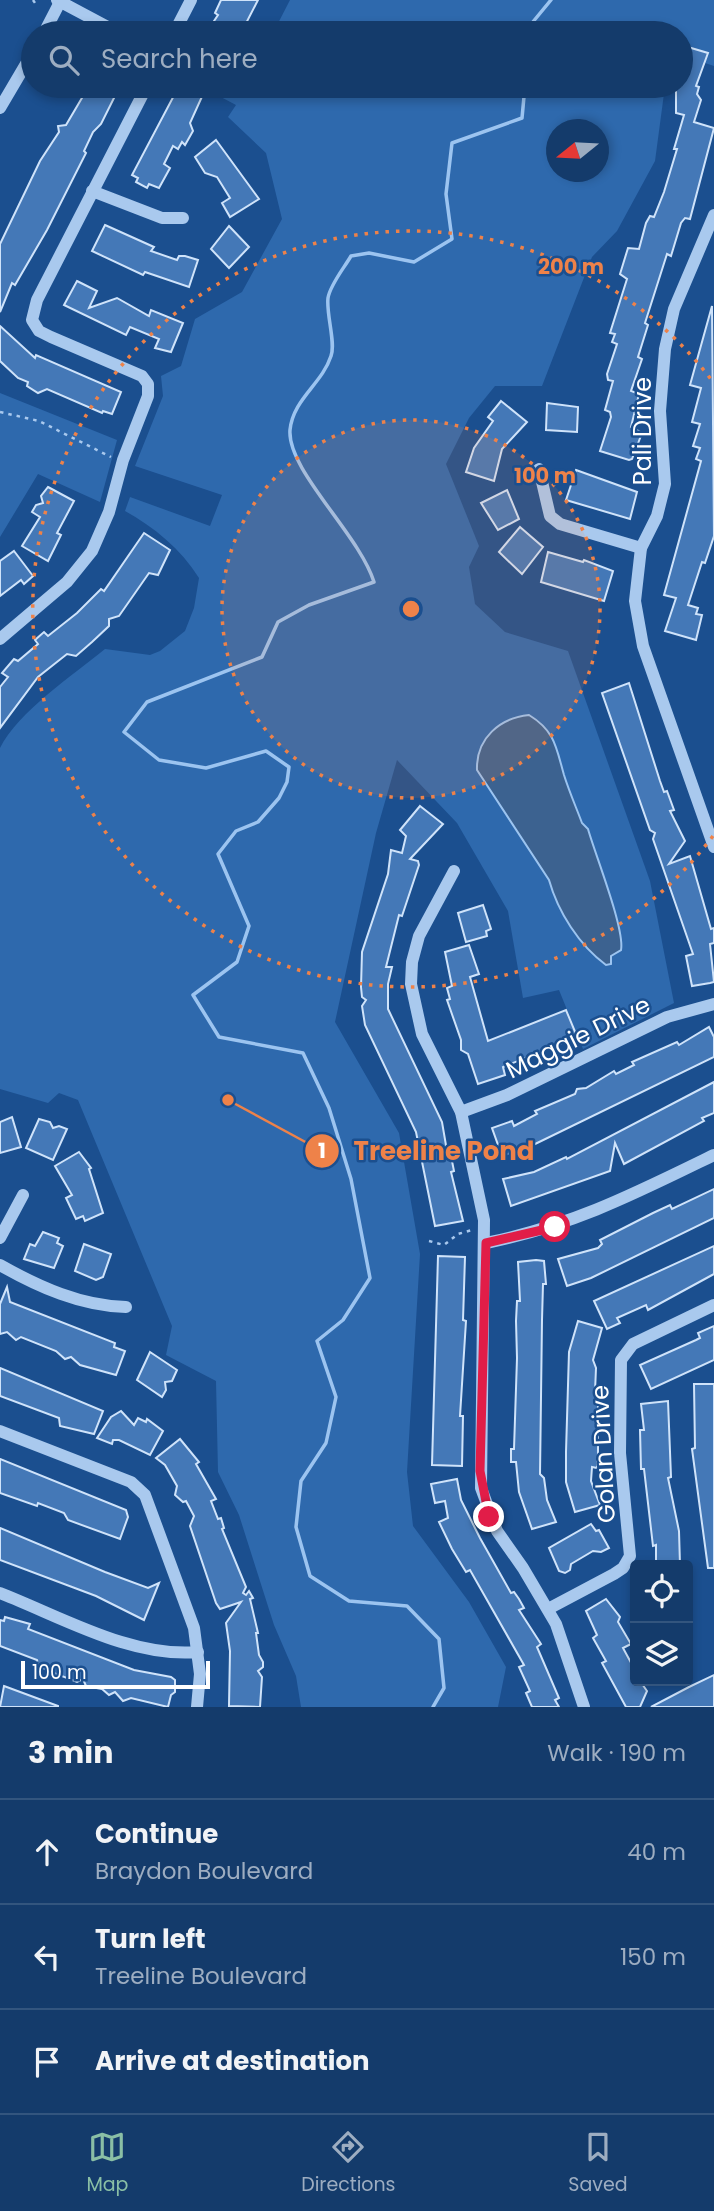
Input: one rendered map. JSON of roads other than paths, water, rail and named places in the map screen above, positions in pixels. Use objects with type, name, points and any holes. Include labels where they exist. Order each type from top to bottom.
[{"type":"street","points":[[180,21],[191,0]]},
{"type":"street","points":[[50,21],[60,1],[97,21]]},
{"type":"street","points":[[0,108],[21,72]]},
{"type":"street","points":[[0,639],[67,582],[92,551],[109,512],[123,460],[149,396],[148,384],[142,376],[39,331],[32,320],[33,308],[141,98]]},
{"type":"street","points":[[92,191],[162,218],[183,218]]},
{"type":"street","name":"Pali Drive","points":[[714,215],[674,309],[661,380],[665,484],[657,516],[641,548],[635,601],[638,630],[714,847]]},
{"type":"street","points":[[539,469],[550,516],[560,524],[641,548]]},
{"type":"street","points":[[454,872],[419,936],[411,984],[422,1034],[461,1112],[484,1220],[486,1243],[481,1488],[496,1531],[548,1609],[583,1707]]},
{"type":"street","name":"Maggie Drive","points":[[461,1112],[507,1095],[667,1017],[714,1004]]},
{"type":"street","points":[[486,1243],[532,1234],[578,1219],[714,1155]]},
{"type":"street","points":[[0,1238],[23,1195]]},
{"type":"street","points":[[0,1265],[25,1280],[96,1307],[126,1307]]},
{"type":"street","name":"Golan Drive","points":[[548,1609],[622,1568],[629,1556],[619,1433],[620,1374],[625,1352],[633,1344],[714,1306]]},
{"type":"street","points":[[0,1431],[131,1482],[140,1489],[149,1502],[194,1628],[198,1652],[197,1707]]},
{"type":"street","points":[[0,1593],[149,1650],[177,1654],[198,1652]]},
{"type":"waterway","points":[[534,21],[551,0]]},
{"type":"waterway","points":[[433,1707],[444,1688],[439,1639],[407,1606],[349,1601],[310,1576],[296,1527],[301,1481],[326,1443],[336,1397],[317,1341],[343,1320],[370,1278],[351,1179],[329,1108],[303,1053],[219,1037],[193,995],[237,962],[249,926],[218,854],[236,831],[258,822],[279,798],[287,782],[289,767],[266,751],[206,768],[159,760],[124,732],[147,702],[262,657],[278,622],[309,605],[374,582],[366,563],[311,483],[292,446],[290,430],[296,409],[327,366],[331,356],[329,293],[351,256],[369,253],[414,262],[452,239],[446,194],[452,143],[522,118],[524,98]]},
{"type":"place","name":"Treeline Pond","points":[[228,1100]]}]
